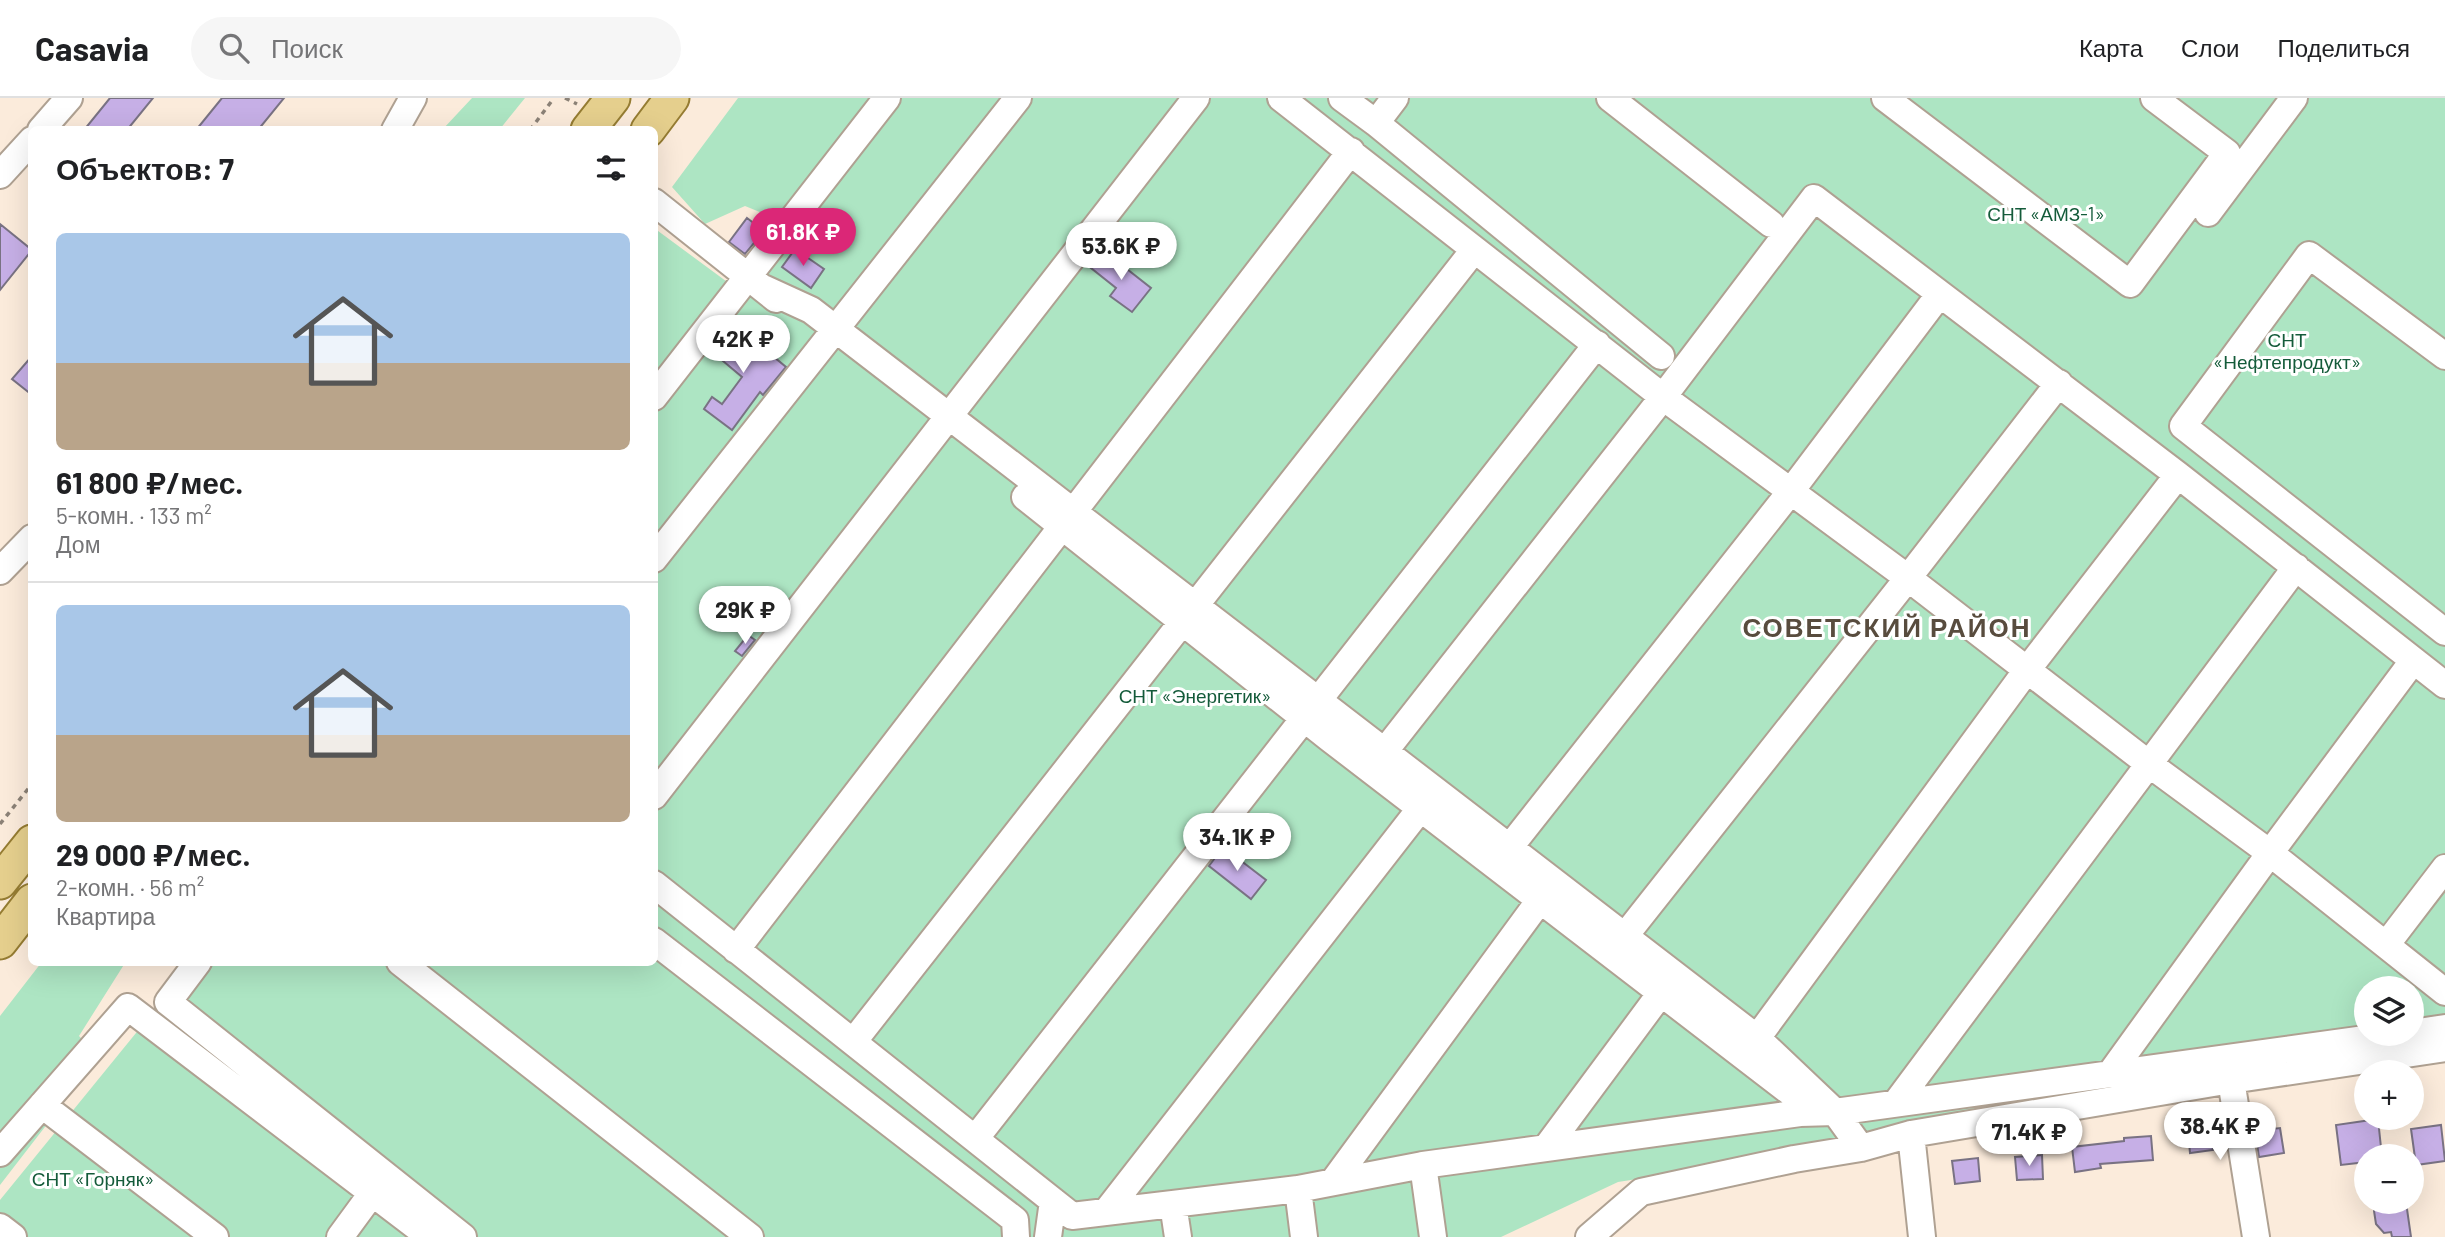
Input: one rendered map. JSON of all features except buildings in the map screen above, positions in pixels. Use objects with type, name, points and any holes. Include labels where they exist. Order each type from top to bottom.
[{"type":"main road","points":[[584,117],[613,98]]},
{"type":"main road","points":[[651,126],[672,98]]},
{"type":"main road","points":[[0,882],[28,847]]},
{"type":"main road","points":[[0,942],[28,906]]},
{"type":"street","points":[[44,126],[68,98]]},
{"type":"street","points":[[397,126],[413,98]]},
{"type":"street","points":[[658,392],[755,282],[887,98]]},
{"type":"street","points":[[658,554],[1018,98]]},
{"type":"street","points":[[658,791],[1196,98]]},
{"type":"street","points":[[1281,98],[1664,397],[2270,853],[2445,992]]},
{"type":"street","points":[[1342,98],[1661,356]]},
{"type":"street","points":[[1376,123],[1395,98]]},
{"type":"street","points":[[1610,98],[1771,224]]},
{"type":"street","points":[[1885,98],[2130,284],[2227,153],[2154,98]]},
{"type":"street","points":[[2208,213],[2294,98]]},
{"type":"street","points":[[0,175],[28,144]]},
{"type":"street","points":[[736,950],[1351,151]]},
{"type":"street","points":[[1384,752],[1664,397],[1814,198],[2059,383],[2445,685]]},
{"type":"street","points":[[658,205],[755,282],[832,335],[1311,710],[1420,809],[1794,1095],[1800,1113]]},
{"type":"street","points":[[853,1042],[1474,250]]},
{"type":"street","points":[[2445,356],[2309,255],[2183,426],[2445,632]]},
{"type":"street","points":[[1509,848],[1791,491],[1939,295]]},
{"type":"street","points":[[975,1139],[1597,344]]},
{"type":"street","points":[[1624,937],[2059,383]]},
{"type":"street","points":[[1757,1038],[2027,670],[2178,475]]},
{"type":"street","points":[[0,571],[28,542]]},
{"type":"street","points":[[1896,1104],[2297,567]]},
{"type":"street","points":[[2110,1074],[2413,662]]},
{"type":"street","points":[[1311,710],[1384,752],[1757,1038],[1835,1112],[1861,1149]]},
{"type":"street","points":[[1106,1212],[1420,809]]},
{"type":"street","points":[[2386,945],[2445,868]]},
{"type":"street","points":[[658,887],[1072,1216],[1298,1189],[1423,1165],[1800,1113],[1835,1112],[1896,1104],[2354,1040]]},
{"type":"street","points":[[1333,1182],[1540,900]]},
{"type":"street","points":[[658,944],[1015,1220],[1016,1237]]},
{"type":"street","points":[[195,966],[168,1002],[463,1237]]},
{"type":"street","points":[[405,966],[750,1237]]},
{"type":"street","points":[[1546,1148],[1661,993]]},
{"type":"street","points":[[0,1153],[128,1007],[430,1237]]},
{"type":"street","points":[[2424,1031],[2445,1028]]},
{"type":"street","points":[[1588,1237],[1641,1192],[1794,1159],[1861,1149],[1911,1134],[2231,1080],[2445,1048]]},
{"type":"street","points":[[2231,1080],[2256,1237]]},
{"type":"street","points":[[42,1105],[215,1237]]},
{"type":"street","points":[[1911,1134],[1922,1237]]},
{"type":"street","points":[[1423,1165],[1433,1237]]},
{"type":"street","points":[[1298,1189],[1304,1237]]},
{"type":"street","points":[[340,1237],[373,1192]]},
{"type":"street","points":[[1048,1237],[1053,1201]]},
{"type":"street","points":[[1173,1204],[1178,1237]]},
{"type":"street","points":[[0,1227],[13,1237]]},
{"type":"path","points":[[533,126],[554,98]]},
{"type":"path","points":[[565,98],[584,117]]},
{"type":"path","points":[[0,824],[28,789]]},
{"type":"green space","points":[[472,98],[525,98],[502,126],[446,126]]},
{"type":"green space","name":"СНТ «Энергетик»","points":[[738,98],[2445,98],[2445,1053],[2400,1060],[2354,1060],[2354,1067],[1618,1182],[1501,1237],[0,1237],[0,1200],[191,966],[658,966],[658,391],[792,225],[745,206],[705,224],[672,187]]},
{"type":"green space","points":[[658,231],[734,287],[658,378]]},
{"type":"green space","points":[[39,966],[123,966],[79,1036],[99,1057],[0,1185],[0,1016]]},
{"type":"district","name":"СОВЕТСКИЙ РАЙОН","points":[[1887,628]]},
{"type":"park label","name":"СНТ «АМЗ-1»","points":[[2046,214]]},
{"type":"park label","name":"СНТ «Нефтепродукт»","points":[[2287,351]]},
{"type":"park label","name":"СНТ «Горняк»","points":[[93,1179]]}]
